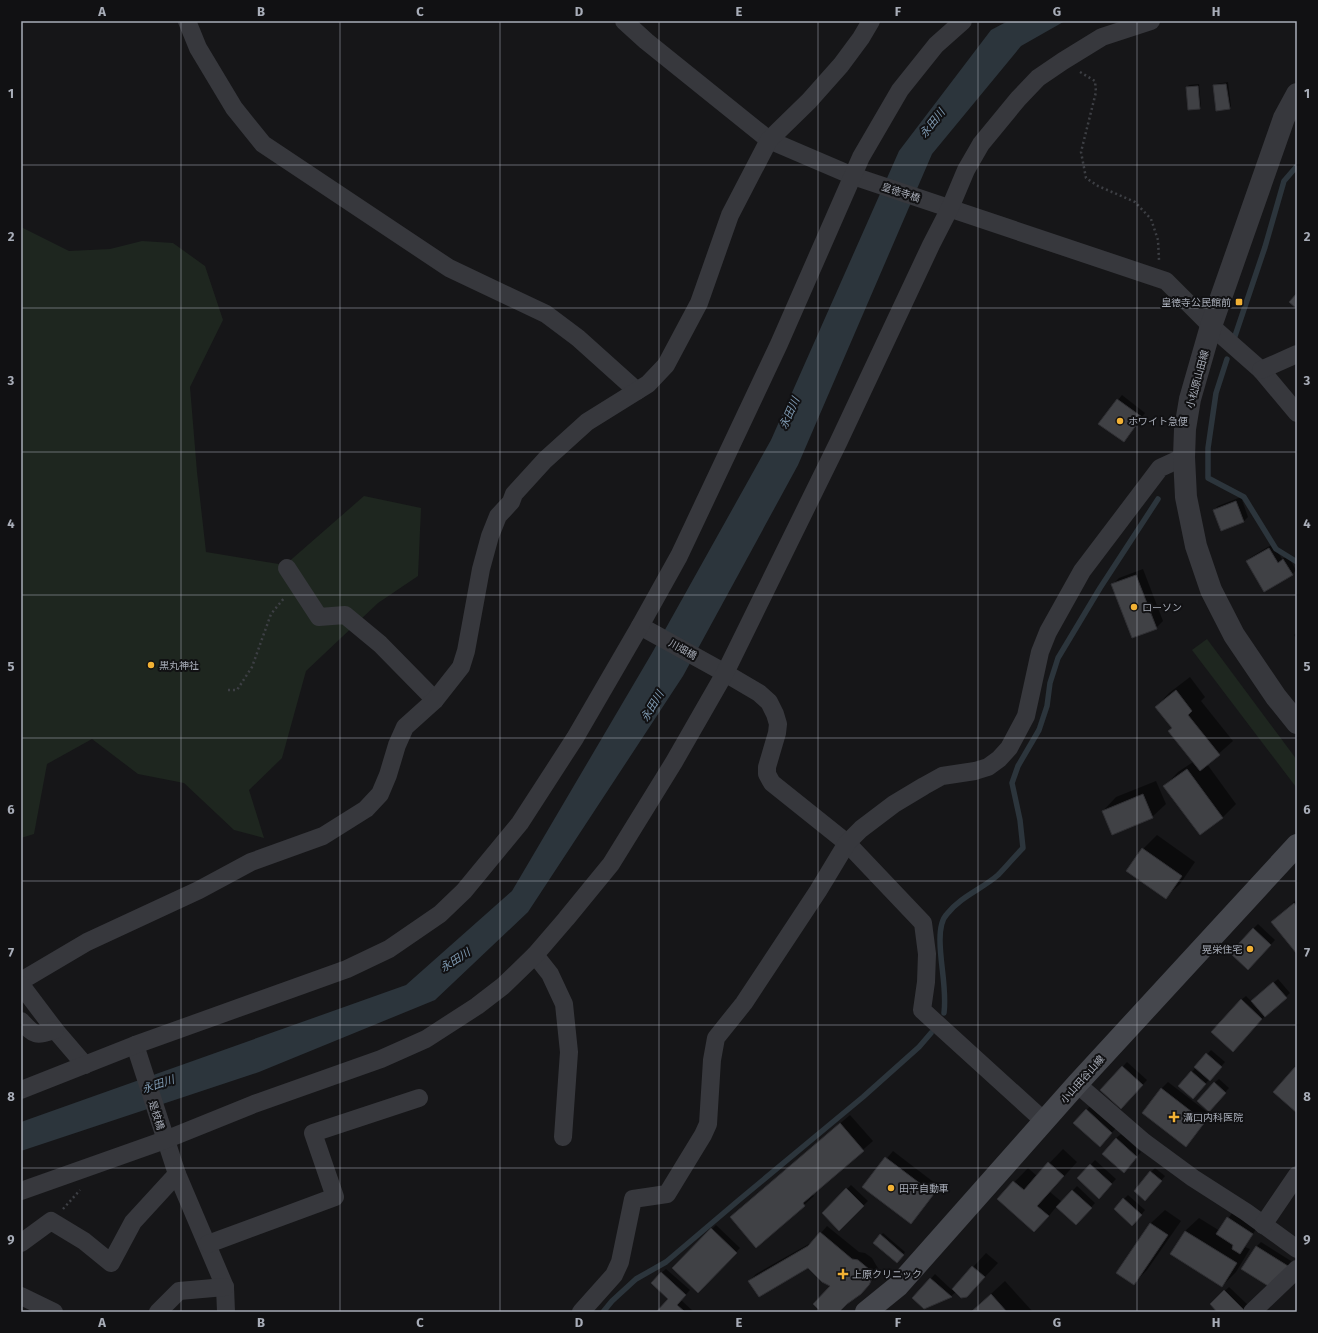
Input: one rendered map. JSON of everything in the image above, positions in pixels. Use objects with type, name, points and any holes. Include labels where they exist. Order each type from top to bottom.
[{"type":"main road","name":"小山田谷山線","points":[[866,1312],[898,1286],[1077,1084],[1297,845]]},
{"type":"street","points":[[187,21],[198,48],[234,108],[263,144],[449,268],[546,314],[578,338],[637,391]]},
{"type":"street","name":"皇徳寺橋","points":[[624,21],[646,41],[769,140],[853,176],[1166,281],[1211,326],[1261,370],[1297,413]]},
{"type":"street","points":[[21,981],[87,942],[199,890],[252,862],[323,836],[366,809],[380,794],[388,775],[397,745],[405,727],[435,700],[461,667],[466,651],[480,569],[498,516],[511,502],[514,494],[545,460],[587,422],[648,384],[666,364],[700,303],[730,215],[769,140],[809,101],[841,65],[861,38],[871,21]]},
{"type":"street","points":[[21,1090],[135,1045],[347,969],[389,949],[440,914],[464,891],[520,823],[575,738],[640,626],[679,556],[769,366],[861,157],[900,90],[936,45],[963,21]]},
{"type":"street","points":[[21,1191],[165,1140],[254,1104],[381,1059],[426,1039],[503,986],[535,955],[611,864],[670,769],[725,673],[838,444],[927,252],[950,208],[966,170],[982,144],[1018,99],[1038,78],[1063,60],[1102,37],[1151,21]]},
{"type":"street","name":"小松原山田線","points":[[1297,94],[1284,118],[1211,326],[1190,398],[1184,457],[1186,497],[1194,539],[1210,590],[1234,635],[1276,697],[1297,723]]},
{"type":"street","points":[[1261,370],[1297,354]]},
{"type":"street","points":[[581,1312],[614,1275],[620,1262],[633,1199],[667,1194],[703,1135],[708,1124],[712,1060],[716,1038],[744,1003],[847,843],[861,828],[894,804],[924,786],[942,776],[975,771],[988,767],[999,759],[1009,748],[1026,716],[1042,645],[1082,571],[1160,468],[1184,457]]},
{"type":"street","points":[[287,568],[319,617],[345,615],[380,644],[435,700]]},
{"type":"street","name":"川畑橋","points":[[640,626],[759,693],[769,702],[778,724],[777,733],[767,767],[767,774],[772,783],[847,843],[923,923],[927,954],[926,982],[922,1010],[1044,1121]]},
{"type":"street","points":[[535,955],[550,974],[564,1004],[569,1052],[563,1138]]},
{"type":"street","points":[[21,985],[55,1030],[85,1065]]},
{"type":"street","points":[[21,1021],[30,1031],[39,1035],[55,1030]]},
{"type":"street","name":"是枝橋","points":[[135,1045],[177,1174],[225,1287],[226,1312]]},
{"type":"street","points":[[1077,1084],[1144,1142],[1193,1178],[1297,1249]]},
{"type":"street","points":[[208,1244],[335,1197],[313,1133],[419,1098]]},
{"type":"street","points":[[21,1243],[51,1220],[84,1241],[111,1264],[133,1222],[177,1174]]},
{"type":"street","points":[[1263,1225],[1297,1175]]},
{"type":"street","points":[[1252,1312],[1297,1269]]},
{"type":"street","points":[[158,1312],[178,1291],[225,1287]]},
{"type":"street","points":[[21,1296],[54,1312]]},
{"type":"path","points":[[1063,60],[1095,81],[1096,92],[1081,152],[1086,178],[1098,186],[1135,202],[1151,219],[1158,240],[1160,279]]},
{"type":"path","points":[[228,690],[237,690],[252,667],[271,614],[287,594],[301,590]]},
{"type":"path","points":[[51,1220],[76,1195],[89,1178],[93,1165]]},
{"type":"shaded area","points":[[21,227],[69,251],[110,249],[142,241],[173,243],[205,266],[223,320],[190,387],[197,472],[206,552],[285,565],[364,496],[421,508],[418,576],[378,603],[306,671],[282,758],[249,790],[264,838],[234,830],[184,783],[138,774],[92,739],[47,764],[34,834],[21,838]]},
{"type":"shaded area","points":[[1207,639],[1297,760],[1296,787],[1192,650]]},
{"type":"water","name":"永田川","points":[[1008,21],[1065,21],[1021,46],[932,154],[798,465],[683,676],[528,912],[435,1000],[259,1072],[21,1151],[21,1122],[406,985],[512,891],[652,653],[771,440],[899,151],[991,30]]},
{"type":"building","points":[[1226,84],[1230,109],[1216,111],[1213,85]]},
{"type":"building","points":[[1198,86],[1200,109],[1188,110],[1186,87]]},
{"type":"building","points":[[1297,293],[1297,309],[1289,302]]},
{"type":"building","name":"ホワイト急便","points":[[1117,399],[1142,417],[1124,442],[1098,424]]},
{"type":"building","points":[[1236,501],[1244,522],[1221,531],[1213,510]]},
{"type":"building","points":[[1269,548],[1278,563],[1283,559],[1293,575],[1264,592],[1246,561]]},
{"type":"building","name":"ローソン","points":[[1136,575],[1157,629],[1132,638],[1111,584]]},
{"type":"building","points":[[1176,690],[1192,711],[1188,715],[1220,755],[1200,771],[1168,731],[1172,728],[1155,707]]},
{"type":"building","points":[[1187,769],[1223,818],[1200,835],[1163,786]]},
{"type":"building","points":[[1143,794],[1153,818],[1112,835],[1102,811]]},
{"type":"building","points":[[1142,848],[1182,876],[1166,899],[1126,871]]},
{"type":"building","points":[[1294,903],[1297,907],[1297,954],[1271,922]]},
{"type":"building","name":"晃栄住宅","points":[[1253,928],[1271,945],[1248,970],[1230,953]]},
{"type":"building","points":[[1273,982],[1287,998],[1265,1017],[1251,1001]]},
{"type":"building","points":[[1241,999],[1262,1019],[1233,1052],[1211,1032]]},
{"type":"building","points":[[1206,1053],[1222,1067],[1210,1081],[1194,1067]]},
{"type":"building","points":[[1122,1066],[1143,1085],[1121,1109],[1100,1090]]},
{"type":"building","points":[[1295,1067],[1297,1069],[1297,1113],[1273,1092]]},
{"type":"building","points":[[1191,1071],[1206,1084],[1193,1099],[1178,1086]]},
{"type":"building","points":[[1214,1082],[1226,1093],[1209,1112],[1197,1101]]},
{"type":"building","name":"溝口内科医院","points":[[1161,1088],[1205,1122],[1186,1147],[1142,1113]]},
{"type":"building","points":[[1086,1109],[1112,1133],[1100,1147],[1073,1123]]},
{"type":"building","points":[[840,1123],[864,1151],[803,1203],[805,1206],[756,1248],[730,1217]]},
{"type":"building","points":[[1116,1138],[1137,1157],[1124,1173],[1102,1154]]},
{"type":"building","points":[[885,1157],[934,1194],[911,1224],[862,1187]]},
{"type":"building","points":[[1048,1162],[1064,1176],[1037,1206],[1049,1216],[1034,1232],[997,1199],[1013,1181],[1024,1190]]},
{"type":"building","points":[[1090,1164],[1112,1184],[1099,1199],[1077,1178]]},
{"type":"building","points":[[1150,1171],[1162,1181],[1145,1201],[1134,1191]]},
{"type":"building","points":[[846,1188],[864,1206],[839,1231],[822,1213]]},
{"type":"building","points":[[1072,1190],[1092,1208],[1076,1225],[1056,1207]]},
{"type":"building","points":[[1123,1198],[1142,1215],[1132,1226],[1114,1209]]},
{"type":"building","points":[[1227,1217],[1253,1234],[1240,1254],[1232,1249],[1233,1245],[1216,1234]]},
{"type":"building","points":[[1150,1223],[1168,1235],[1134,1285],[1116,1273]]},
{"type":"building","points":[[711,1228],[737,1253],[698,1293],[672,1268]]},
{"type":"building","points":[[1185,1231],[1237,1263],[1222,1287],[1170,1254]]},
{"type":"building","name":"上原クリニック","points":[[820,1232],[852,1259],[858,1260],[870,1270],[873,1277],[869,1285],[861,1294],[839,1312],[821,1312],[813,1304],[830,1286],[822,1282],[808,1268],[759,1297],[748,1281],[808,1246]]},
{"type":"building","points":[[880,1234],[904,1255],[897,1263],[873,1243]]},
{"type":"building","points":[[1256,1246],[1288,1266],[1273,1289],[1241,1269]]},
{"type":"building","points":[[972,1266],[985,1277],[967,1297],[961,1298],[952,1289]]},
{"type":"building","points":[[661,1272],[686,1295],[677,1305],[685,1312],[656,1312],[668,1299],[651,1283]]},
{"type":"building","points":[[930,1278],[952,1297],[924,1309],[912,1298]]},
{"type":"building","points":[[1224,1290],[1244,1310],[1242,1312],[1217,1312],[1210,1304]]},
{"type":"building","points":[[991,1294],[1007,1312],[971,1312]]},
{"type":"waterway","points":[[1235,336],[1265,247],[1284,181],[1297,166]]},
{"type":"waterway","points":[[1227,359],[1216,393],[1208,448],[1208,478],[1244,497],[1276,549],[1297,562]]},
{"type":"waterway","points":[[944,1013],[945,995],[940,940],[943,919],[958,903],[998,875],[1023,848],[1020,820],[1012,783],[1018,766],[1039,730],[1047,706],[1050,683],[1058,658],[1100,588],[1158,499]]},
{"type":"waterway","points":[[603,1312],[612,1301],[636,1279],[666,1262],[863,1097],[919,1047],[931,1033]]},
{"type":"place","name":"皇徳寺公民館前","points":[[1239,302]]},
{"type":"place","name":"ホワイト急便","points":[[1120,421]]},
{"type":"place","name":"ローソン","points":[[1134,607]]},
{"type":"place","name":"黒丸神社","points":[[151,665]]},
{"type":"place","name":"晃栄住宅","points":[[1250,949]]},
{"type":"place","name":"溝口内科医院","points":[[1174,1117]]},
{"type":"place","name":"田平自動車","points":[[891,1188]]},
{"type":"place","name":"上原クリニック","points":[[843,1274]]}]
